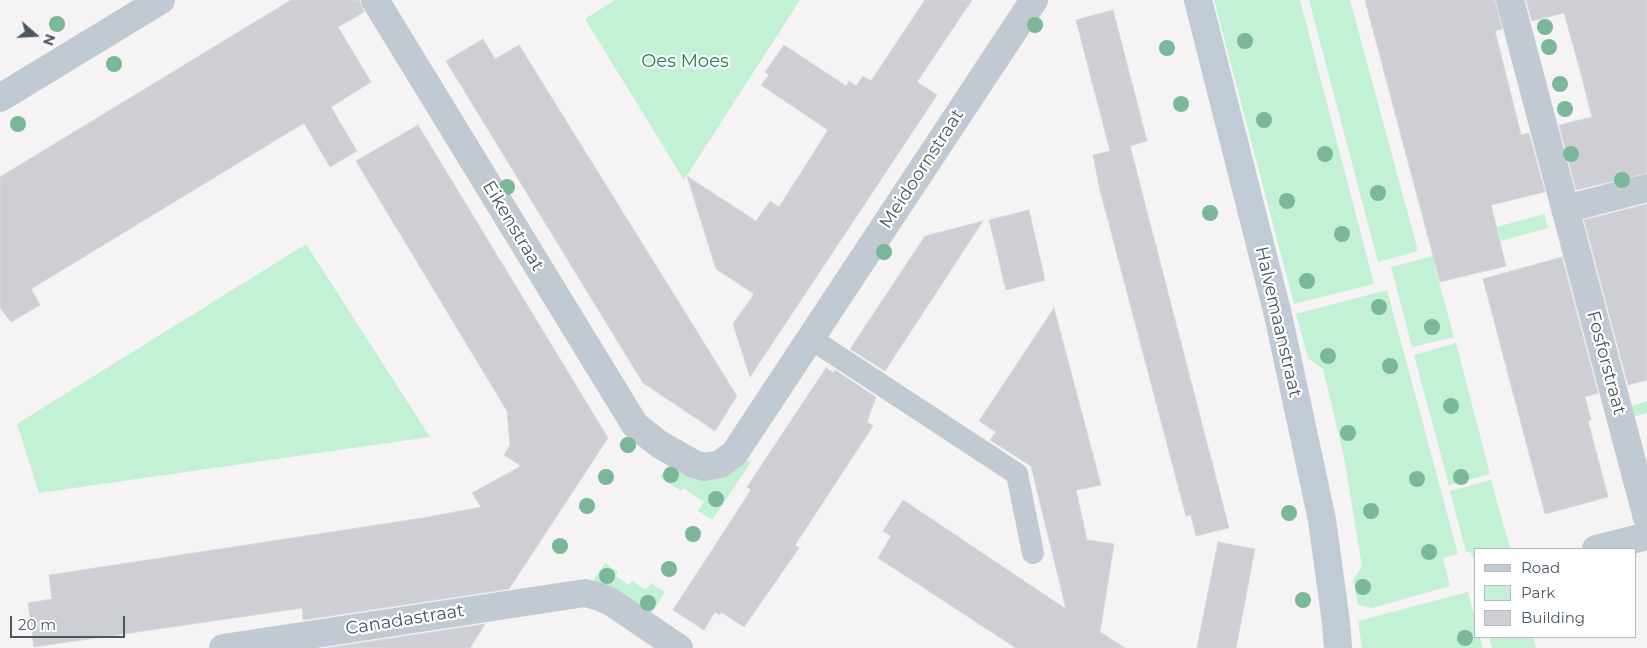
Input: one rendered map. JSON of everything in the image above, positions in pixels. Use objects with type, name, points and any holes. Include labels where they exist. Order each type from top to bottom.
[{"type":"street","points":[[0,98],[161,0]]},
{"type":"street","name":"Eikenstraat","points":[[375,0],[635,424],[660,444]]},
{"type":"street","name":"Meidoornstraat","points":[[660,444],[700,466],[713,466],[734,454],[1034,0]]},
{"type":"street","name":"Halvemaanstraat","points":[[1198,0],[1282,335],[1322,520],[1338,648]]},
{"type":"street","name":"Fosforstraat","points":[[1510,0],[1647,518]]},
{"type":"street","points":[[1565,209],[1647,188]]},
{"type":"street","points":[[1600,548],[1647,536]]},
{"type":"street","name":"Canadastraat","points":[[223,648],[585,593],[600,597],[679,648]]},
{"type":"lane","points":[[810,338],[1017,474],[1034,553]]},
{"type":"green space","name":"Oes Moes","points":[[615,0],[800,0],[684,180],[585,19]]},
{"type":"green space","points":[[1214,0],[1300,0],[1374,284],[1294,304]]},
{"type":"green space","points":[[1309,0],[1350,0],[1418,251],[1378,262]]},
{"type":"green space","points":[[1544,214],[1548,228],[1501,241],[1497,227]]},
{"type":"green space","points":[[1489,241],[1492,253],[1435,268],[1454,337],[1412,347],[1391,267]]},
{"type":"green space","points":[[306,244],[430,437],[39,493],[17,424]]},
{"type":"green space","points":[[1387,290],[1458,554],[1443,558],[1450,586],[1372,608],[1358,605],[1353,580],[1362,566],[1344,457],[1323,369],[1308,358],[1296,314]]},
{"type":"green space","points":[[1456,343],[1490,474],[1449,485],[1414,355]]},
{"type":"green space","points":[[1647,401],[1647,413],[1632,417],[1629,407]]},
{"type":"green space","points":[[744,458],[751,462],[712,520],[698,511],[704,502],[683,488],[681,491],[660,478],[671,461]]},
{"type":"green space","points":[[1491,480],[1510,548],[1474,548],[1473,559],[1470,551],[1466,552],[1450,491]]},
{"type":"green space","points":[[605,563],[618,572],[616,576],[629,585],[632,581],[646,590],[651,583],[665,592],[650,616],[590,585]]},
{"type":"green space","points":[[1468,592],[1474,614],[1474,638],[1480,638],[1483,648],[1362,648],[1358,621]]},
{"type":"green space","points":[[1489,638],[1533,638],[1536,648],[1492,648]]},
{"type":"building","points":[[291,0],[359,0],[364,12],[338,27],[371,82],[331,107],[357,151],[330,167],[304,123],[31,289],[40,305],[11,322],[0,308],[0,177]]},
{"type":"building","points":[[925,0],[972,0],[917,82],[937,95],[750,377],[733,324],[754,294],[716,269],[687,176],[756,221],[770,201],[779,207],[828,130],[761,85],[769,75],[765,72],[784,45],[846,86],[849,81],[856,86],[863,76],[871,81]]},
{"type":"building","points":[[1365,0],[1495,0],[1502,29],[1495,31],[1521,135],[1529,133],[1545,192],[1491,205],[1506,266],[1440,282]]},
{"type":"building","points":[[1526,0],[1647,0],[1647,173],[1576,190],[1559,125],[1592,117],[1580,70],[1564,13],[1532,21]]},
{"type":"building","points":[[1113,10],[1147,141],[1130,146],[1229,528],[1196,536],[1191,515],[1186,516],[1100,190],[1093,155],[1110,151],[1076,20]]},
{"type":"building","points":[[483,39],[495,59],[519,45],[737,396],[715,431],[643,383],[446,61]]},
{"type":"building","points":[[418,125],[608,438],[509,589],[303,620],[302,608],[34,647],[28,603],[52,599],[49,575],[423,518],[481,507],[472,493],[521,466],[504,455],[510,445],[507,411],[356,161]]},
{"type":"building","points":[[1647,204],[1647,380],[1628,385],[1584,220]]},
{"type":"building","points":[[1029,210],[1045,280],[1006,290],[989,220]]},
{"type":"building","points":[[983,221],[885,371],[850,349],[925,236]]},
{"type":"building","points":[[1562,257],[1598,393],[1585,397],[1591,420],[1588,421],[1608,497],[1545,514],[1483,279]]},
{"type":"building","points":[[1054,308],[1101,485],[1076,490],[1087,540],[1114,544],[1100,632],[1125,648],[1016,648],[878,558],[891,536],[883,531],[903,500],[1066,609],[1031,466],[990,440],[996,432],[979,421]]},
{"type":"building","points":[[826,368],[834,373],[835,370],[876,397],[867,422],[873,426],[795,545],[799,548],[744,627],[721,612],[720,615],[715,612],[704,630],[673,610],[751,490],[747,487]]},
{"type":"building","points":[[1218,542],[1255,549],[1236,648],[1197,648]]},
{"type":"building","points":[[485,624],[470,648],[327,648]]}]
